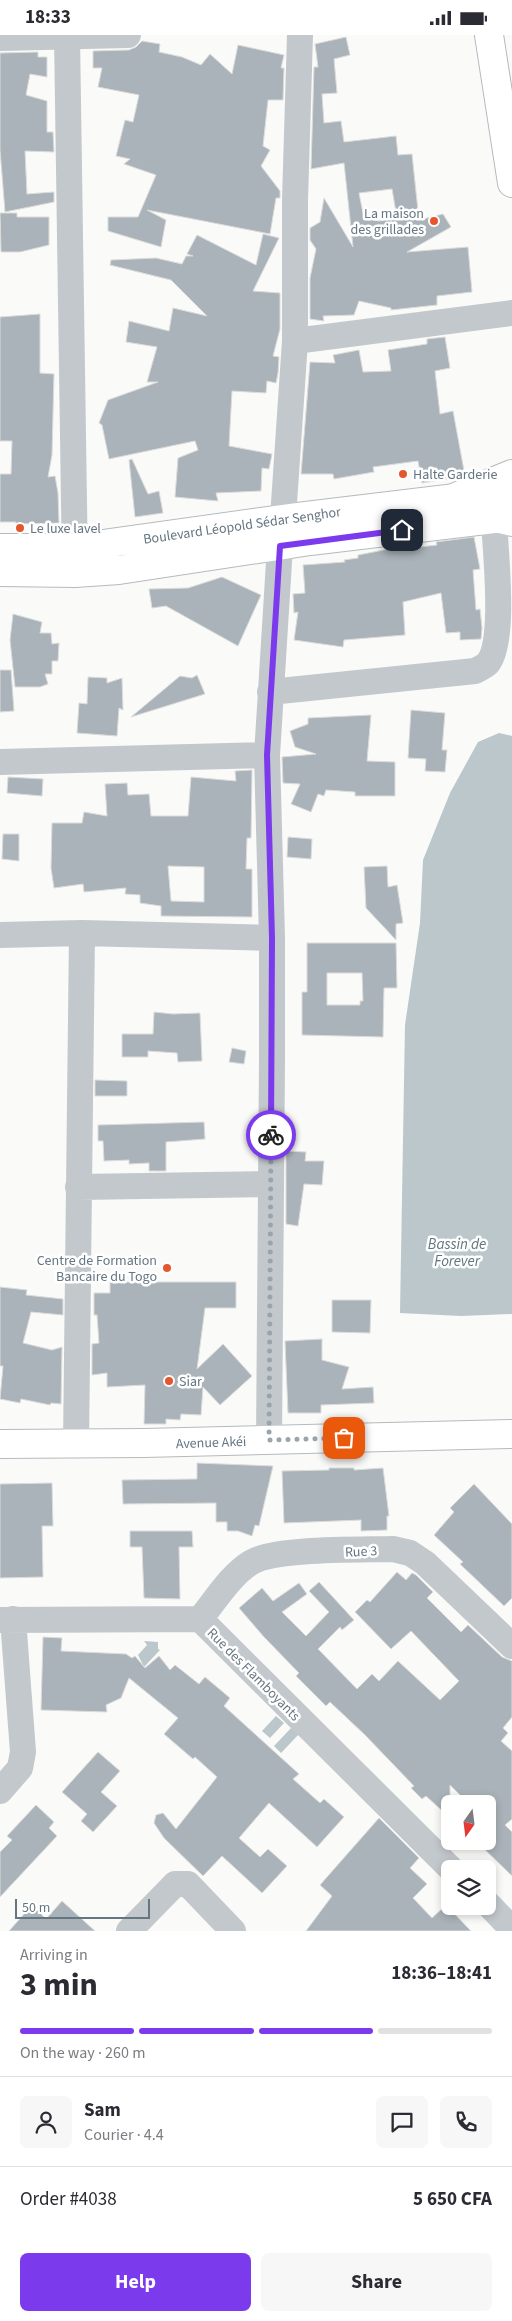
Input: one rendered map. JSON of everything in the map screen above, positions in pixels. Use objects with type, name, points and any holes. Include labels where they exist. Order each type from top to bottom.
[{"type":"main road","points":[[489,35],[512,183]]},
{"type":"main road","points":[[471,495],[512,474]]},
{"type":"main road","points":[[471,495],[512,491]]},
{"type":"main road","name":"Boulevard Léopold Sédar Senghor","points":[[0,572],[75,561],[284,519],[471,495]]},
{"type":"main road","name":"Boulevard Léopold Sédar Senghor","points":[[0,548],[119,570],[280,546],[504,520]]},
{"type":"main road","name":"Avenue Akéi","points":[[0,1444],[512,1434]]},
{"type":"street","points":[[0,38],[128,35]]},
{"type":"street","points":[[284,519],[295,341],[295,200],[300,35]]},
{"type":"street","points":[[67,36],[75,561]]},
{"type":"street","points":[[295,341],[512,313]]},
{"type":"street","points":[[270,692],[475,671],[488,663],[495,646],[504,520]]},
{"type":"street","points":[[269,1440],[272,938],[267,755],[280,546]]},
{"type":"street","points":[[0,762],[267,755]]},
{"type":"street","points":[[0,935],[82,933],[272,938]]},
{"type":"street","points":[[76,1444],[82,933]]},
{"type":"street","points":[[78,1187],[270,1184]]},
{"type":"street","name":"Rue 3","points":[[200,1619],[236,1576],[251,1562],[270,1555],[393,1549],[410,1553],[425,1563],[512,1646]]},
{"type":"street","points":[[0,1791],[20,1768],[22,1752],[7,1619]]},
{"type":"street","name":"Rue des Flamboyants","points":[[7,1619],[200,1619],[442,1860]]},
{"type":"street","points":[[129,1931],[175,1885],[188,1884],[233,1931]]},
{"type":"street","points":[[496,1912],[511,1925]]},
{"type":"water","name":"Bassin de Forever","points":[[499,733],[512,736],[512,1314],[461,1316],[400,1313],[405,1025],[420,923],[423,860],[450,793],[478,742]]},
{"type":"water","points":[[144,1641],[158,1642],[158,1649],[160,1650],[144,1667],[138,1655],[147,1645]]},
{"type":"water","points":[[276,1716],[284,1723],[270,1738],[262,1731]]},
{"type":"water","points":[[291,1728],[299,1734],[281,1753],[274,1746]]},
{"type":"building","points":[[346,37],[350,55],[334,59],[337,93],[322,94],[324,123],[341,121],[344,142],[396,136],[398,155],[412,154],[419,220],[443,214],[451,227],[407,252],[468,247],[472,292],[437,296],[437,305],[391,310],[391,308],[359,301],[354,315],[323,316],[324,321],[310,319],[310,278],[316,249],[310,240],[310,228],[320,222],[324,198],[353,247],[344,163],[311,169],[314,67],[318,67],[315,44]],"holes":[[[392,189],[397,218],[379,221],[364,218],[359,193]]]},
{"type":"building","points":[[142,41],[160,44],[159,52],[182,57],[201,65],[210,54],[232,74],[238,45],[284,55],[281,68],[284,68],[283,100],[268,100],[263,146],[270,150],[261,166],[280,191],[280,198],[276,198],[270,234],[147,210],[166,220],[161,247],[108,231],[108,217],[138,217],[156,175],[124,164],[130,159],[116,156],[125,120],[133,122],[139,95],[98,87],[102,68],[93,68],[93,51],[129,50],[136,47]]},
{"type":"building","points":[[38,52],[38,57],[47,57],[47,77],[30,74],[26,95],[47,101],[47,132],[53,132],[54,152],[25,151],[27,194],[54,192],[54,202],[5,212],[0,150],[0,53]]},
{"type":"building","points":[[0,213],[17,213],[17,217],[49,217],[49,245],[20,252],[1,252]]},
{"type":"building","points":[[263,234],[279,238],[253,291],[280,293],[280,329],[273,356],[279,357],[278,373],[276,383],[267,381],[266,393],[232,391],[229,446],[272,454],[269,469],[262,468],[261,491],[216,493],[218,501],[175,497],[178,458],[198,450],[195,441],[109,459],[102,425],[99,423],[108,400],[158,382],[147,382],[157,347],[126,342],[129,321],[169,331],[173,308],[207,316],[171,280],[110,265],[111,260],[156,258],[182,264],[186,256],[193,256],[187,254],[197,235],[256,265]]},
{"type":"building","points":[[40,314],[40,373],[54,374],[52,455],[48,477],[55,476],[58,493],[59,523],[16,524],[16,522],[0,522],[0,474],[11,474],[12,441],[0,441],[0,317]]},
{"type":"building","points":[[445,337],[450,368],[435,371],[440,414],[453,411],[465,476],[422,483],[418,461],[373,467],[374,472],[334,479],[333,474],[301,474],[310,362],[335,363],[333,355],[359,350],[363,372],[391,371],[388,350],[427,344],[427,339]]},
{"type":"building","points":[[132,459],[148,494],[159,491],[163,513],[135,517],[129,460]]},
{"type":"building","points":[[474,537],[480,569],[473,570],[476,610],[480,609],[481,639],[460,640],[460,632],[446,633],[441,593],[403,602],[405,635],[344,640],[343,647],[294,640],[298,612],[294,613],[293,594],[305,593],[303,565],[345,562],[344,560],[358,558],[358,555],[394,548],[394,550],[437,545],[436,542]]},
{"type":"building","points":[[222,577],[261,595],[238,646],[166,606],[152,608],[149,589],[188,588]]},
{"type":"building","points":[[13,614],[42,622],[40,633],[51,633],[52,644],[59,643],[58,661],[52,661],[52,674],[45,674],[48,684],[40,687],[15,687],[10,640]]},
{"type":"building","points":[[0,670],[11,670],[14,711],[0,712]]},
{"type":"building","points":[[197,675],[205,694],[131,717],[180,676],[192,678]]},
{"type":"building","points":[[88,677],[107,678],[107,683],[122,678],[123,710],[119,708],[117,736],[77,733],[79,703],[87,704]]},
{"type":"building","points":[[411,710],[445,713],[442,750],[447,750],[445,772],[425,771],[426,759],[408,758]]},
{"type":"building","points":[[371,715],[367,761],[395,762],[395,796],[355,796],[355,792],[326,790],[324,796],[318,794],[311,812],[291,804],[300,784],[283,783],[282,757],[316,754],[295,747],[290,731],[308,724],[308,718]]},
{"type":"building","points":[[252,770],[251,838],[247,838],[246,869],[252,869],[252,917],[161,916],[161,906],[140,903],[140,895],[125,894],[126,888],[84,892],[83,884],[54,888],[51,868],[52,823],[82,823],[84,812],[107,816],[105,784],[127,783],[128,795],[149,794],[151,816],[188,816],[191,777],[236,781],[235,771]],"holes":[[[168,866],[204,867],[204,902],[171,901]]]},
{"type":"building","points":[[8,777],[43,779],[42,796],[7,793]]},
{"type":"building","points":[[3,834],[19,834],[19,861],[2,859]]},
{"type":"building","points":[[288,837],[312,839],[311,859],[287,857]]},
{"type":"building","points":[[387,866],[388,887],[397,885],[403,923],[396,924],[396,940],[366,908],[364,867]]},
{"type":"building","points":[[307,943],[396,943],[397,988],[384,988],[383,1037],[302,1035],[302,992],[307,992]],"holes":[[[327,973],[362,973],[363,1001],[360,1001],[360,1005],[327,1005]]]},
{"type":"building","points":[[154,1012],[173,1014],[200,1013],[202,1061],[178,1062],[177,1053],[148,1051],[148,1057],[122,1057],[122,1034],[153,1034]]},
{"type":"building","points":[[232,1048],[246,1051],[244,1064],[229,1062]]},
{"type":"building","points":[[95,1080],[127,1081],[127,1096],[95,1096]]},
{"type":"building","points":[[204,1122],[205,1139],[166,1142],[166,1171],[149,1171],[149,1163],[129,1164],[129,1160],[104,1161],[103,1141],[98,1141],[98,1125]]},
{"type":"building","points":[[286,1151],[306,1152],[305,1161],[324,1161],[322,1185],[304,1184],[298,1226],[286,1224]]},
{"type":"building","points":[[110,1282],[236,1282],[236,1308],[205,1308],[197,1369],[223,1344],[252,1376],[220,1405],[203,1387],[201,1415],[181,1414],[180,1420],[166,1419],[166,1424],[144,1424],[145,1385],[107,1387],[107,1373],[92,1375],[92,1344],[99,1343],[97,1315],[94,1315],[94,1293],[110,1293]]},
{"type":"building","points":[[0,1287],[27,1290],[26,1295],[63,1299],[63,1315],[31,1312],[23,1343],[52,1350],[62,1347],[61,1404],[51,1403],[50,1405],[21,1399],[20,1403],[0,1399],[3,1366],[0,1366]]},
{"type":"building","points":[[332,1300],[371,1300],[370,1333],[332,1332]]},
{"type":"building","points":[[322,1339],[322,1360],[349,1367],[342,1389],[373,1387],[374,1403],[321,1405],[321,1413],[288,1413],[285,1341]]},
{"type":"building","points":[[197,1463],[273,1466],[259,1526],[255,1525],[252,1536],[238,1531],[227,1531],[227,1522],[216,1522],[216,1503],[123,1504],[122,1480],[197,1479]]},
{"type":"building","points":[[329,1468],[354,1468],[354,1470],[383,1468],[389,1516],[387,1516],[387,1530],[361,1531],[361,1520],[284,1523],[282,1471],[329,1470]]},
{"type":"building","points":[[52,1483],[53,1526],[42,1526],[43,1577],[0,1578],[0,1484]]},
{"type":"building","points":[[474,1484],[512,1524],[512,1598],[504,1606],[460,1564],[463,1562],[434,1535],[454,1512],[450,1508]]},
{"type":"building","points":[[130,1531],[192,1531],[193,1547],[179,1547],[180,1599],[144,1598],[142,1547],[130,1547]]},
{"type":"building","points":[[397,1572],[406,1580],[412,1573],[433,1592],[427,1598],[461,1632],[468,1625],[502,1657],[512,1661],[512,1717],[503,1728],[508,1733],[501,1741],[512,1751],[512,1819],[505,1825],[512,1832],[512,1876],[485,1850],[496,1850],[496,1795],[460,1795],[450,1785],[450,1795],[441,1795],[441,1810],[426,1796],[422,1799],[411,1788],[414,1786],[365,1735],[330,1702],[326,1706],[296,1676],[299,1673],[239,1608],[262,1588],[273,1601],[299,1583],[307,1594],[282,1612],[306,1636],[329,1612],[309,1591],[319,1582],[354,1620],[342,1630],[340,1627],[318,1649],[357,1689],[372,1674],[379,1681],[398,1661],[440,1700],[459,1681],[411,1631],[391,1649],[355,1612],[367,1600],[370,1602]]},
{"type":"building","points":[[43,1637],[62,1638],[61,1651],[126,1654],[132,1658],[135,1656],[145,1668],[159,1656],[170,1670],[175,1665],[199,1684],[205,1677],[230,1698],[224,1706],[299,1774],[293,1779],[320,1803],[324,1799],[344,1817],[317,1847],[269,1803],[239,1838],[260,1857],[268,1849],[287,1866],[262,1893],[222,1856],[203,1876],[164,1838],[154,1823],[156,1815],[163,1813],[176,1829],[217,1777],[195,1757],[193,1759],[164,1734],[178,1718],[129,1678],[121,1698],[106,1705],[107,1712],[41,1710]]},
{"type":"building","points":[[98,1752],[120,1771],[101,1792],[117,1806],[93,1832],[81,1821],[87,1814],[62,1792]]},
{"type":"building","points":[[36,1805],[54,1822],[49,1828],[57,1836],[0,1897],[0,1852],[12,1840],[7,1836]]},
{"type":"building","points":[[379,1818],[419,1858],[410,1868],[427,1884],[413,1898],[432,1918],[441,1910],[441,1915],[456,1915],[471,1931],[306,1931],[332,1896],[320,1885]]},
{"type":"building","points":[[62,1901],[95,1931],[9,1931],[32,1905],[46,1919]]},
{"type":"way so far","points":[[271,1135],[269,1440],[344,1438]]},
{"type":"place","name":"La maison des grillades","points":[[434,221]]},
{"type":"place","name":"Halte Garderie","points":[[403,474]]},
{"type":"place","name":"Le luxe lavel","points":[[20,528]]},
{"type":"place","name":"Centre de Formation Bancaire du Togo","points":[[167,1268]]},
{"type":"place","name":"Siar","points":[[169,1381]]},
{"type":"route","points":[[271,1135],[272,938],[267,755],[280,546],[402,530]]}]
